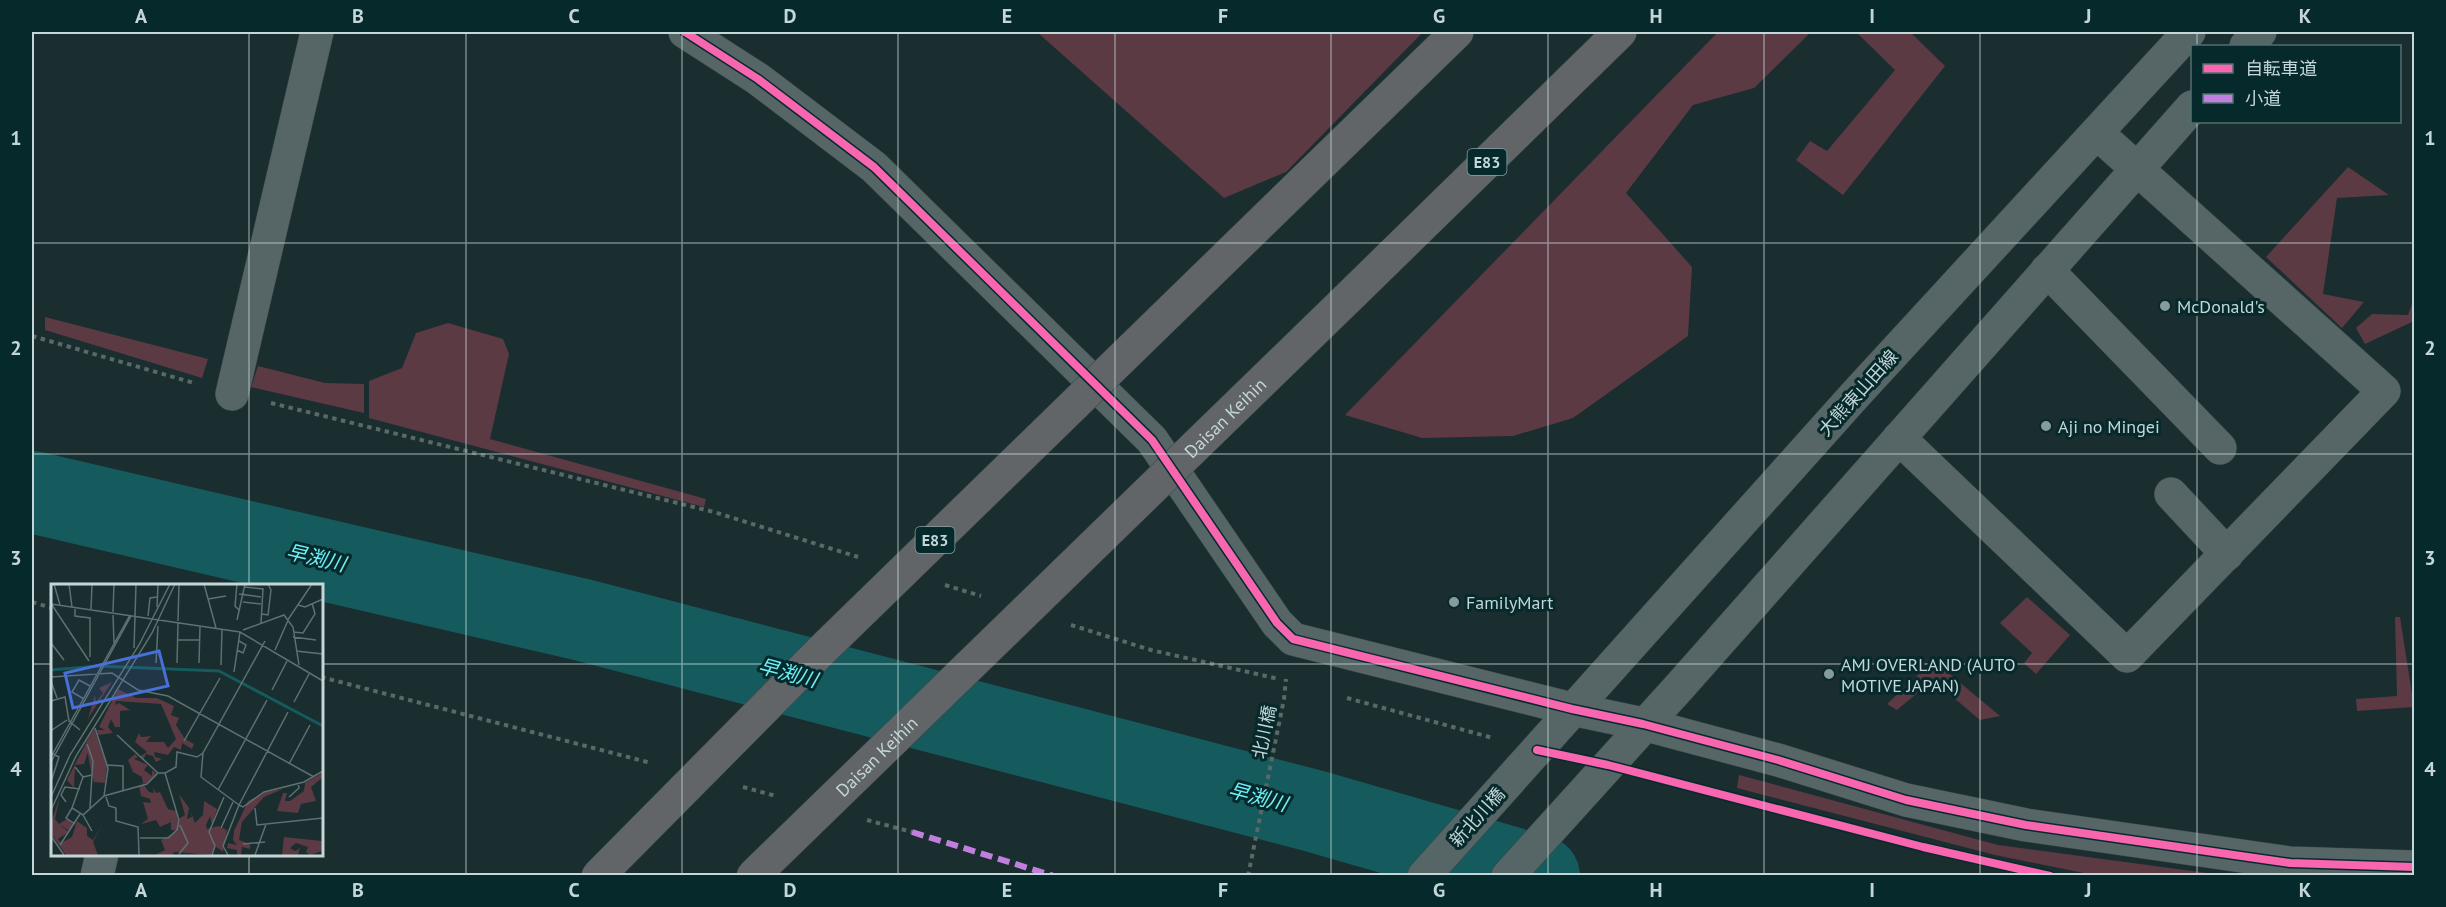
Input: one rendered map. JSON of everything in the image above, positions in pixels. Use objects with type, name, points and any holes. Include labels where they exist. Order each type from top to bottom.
[{"type":"highway","name":"E83","points":[[598,876],[821,651],[1457,32]]},
{"type":"highway","name":"Daisan Keihin","points":[[753,876],[1620,32]]},
{"type":"street","points":[[232,394],[316,32]]},
{"type":"street","points":[[685,32],[758,79],[874,167],[1152,440],[1277,623],[1293,639],[1572,709],[1643,724],[1778,760],[1906,800],[2026,825],[2290,864],[2415,867]]},
{"type":"street","name":"大熊東山田線","points":[[1534,754],[1855,395],[2188,32]]},
{"type":"street","points":[[2248,45],[2260,32]]},
{"type":"street","points":[[1508,876],[1643,724],[1682,684],[2191,108]]},
{"type":"street","points":[[1899,438],[2127,656],[2384,391],[2097,133]]},
{"type":"street","points":[[2048,270],[2220,448]]},
{"type":"street","points":[[2171,494],[2226,554]]},
{"type":"street","name":"新北川橋","points":[[1424,876],[1534,754]]},
{"type":"street","points":[[97,876],[102,856]]},
{"type":"path","points":[[32,336],[232,394],[714,512],[860,558]]},
{"type":"path","points":[[938,583],[983,597]]},
{"type":"path","points":[[32,602],[51,608]]},
{"type":"path","points":[[1061,621],[1151,650],[1297,684]]},
{"type":"path","points":[[322,677],[660,765]]},
{"type":"path","points":[[1342,696],[1534,754]]},
{"type":"path","points":[[740,787],[786,799]]},
{"type":"path","points":[[866,820],[912,832]]},
{"type":"shaded area","points":[[1037,32],[1423,32],[1286,172],[1224,198]]},
{"type":"shaded area","points":[[1718,32],[1811,32],[1754,88],[1693,105],[1626,193],[1692,267],[1688,336],[1573,418],[1513,436],[1422,438],[1345,415]]},
{"type":"shaded area","points":[[1856,32],[1910,32],[1945,66],[1843,195],[1796,160],[1810,141],[1827,151],[1895,70]]},
{"type":"shaded area","points":[[2348,167],[2389,195],[2337,198],[2323,294],[2364,302],[2342,328],[2266,257]]},
{"type":"shaded area","points":[[2413,301],[2414,321],[2365,344],[2356,328],[2372,314],[2408,315]]},
{"type":"shaded area","points":[[45,317],[208,359],[202,378],[45,330]]},
{"type":"shaded area","points":[[448,323],[503,339],[509,354],[490,439],[706,499],[704,507],[369,418],[369,381],[402,368],[416,333]]},
{"type":"shaded area","points":[[258,366],[325,383],[364,384],[364,413],[251,387]]},
{"type":"shaded area","points":[[2027,597],[2070,635],[2036,674],[2024,663],[2032,653],[2000,623]]},
{"type":"shaded area","points":[[2395,617],[2400,617],[2414,707],[2357,711],[2356,699],[2397,696]]},
{"type":"shaded area","points":[[1934,660],[2000,716],[1980,720],[1933,680],[1897,710],[1887,704]]},
{"type":"shaded area","points":[[1739,775],[1998,845],[2222,875],[2094,875],[1995,855],[1737,788]]},
{"type":"waterway","name":"早渕川","points":[[32,492],[583,620],[1314,811],[1539,876]]},
{"type":"marked path","points":[[912,832],[1054,876]]},
{"type":"cycle path","points":[[685,32],[758,79],[874,167],[1152,440],[1277,623],[1293,639],[1572,709],[1643,724],[1778,760],[1906,800],[2026,825],[2290,863],[2414,867]]},
{"type":"cycle path","points":[[1537,750],[1608,765],[1923,847],[2050,876]]},
{"type":"place","name":"McDonald's","points":[[2165,306]]},
{"type":"place","name":"Aji no Mingei","points":[[2046,426]]},
{"type":"place","name":"FamilyMart","points":[[1454,602]]},
{"type":"place","name":"AMJ OVERLAND (AUTO MOTIVE JAPAN)","points":[[1829,674]]}]
